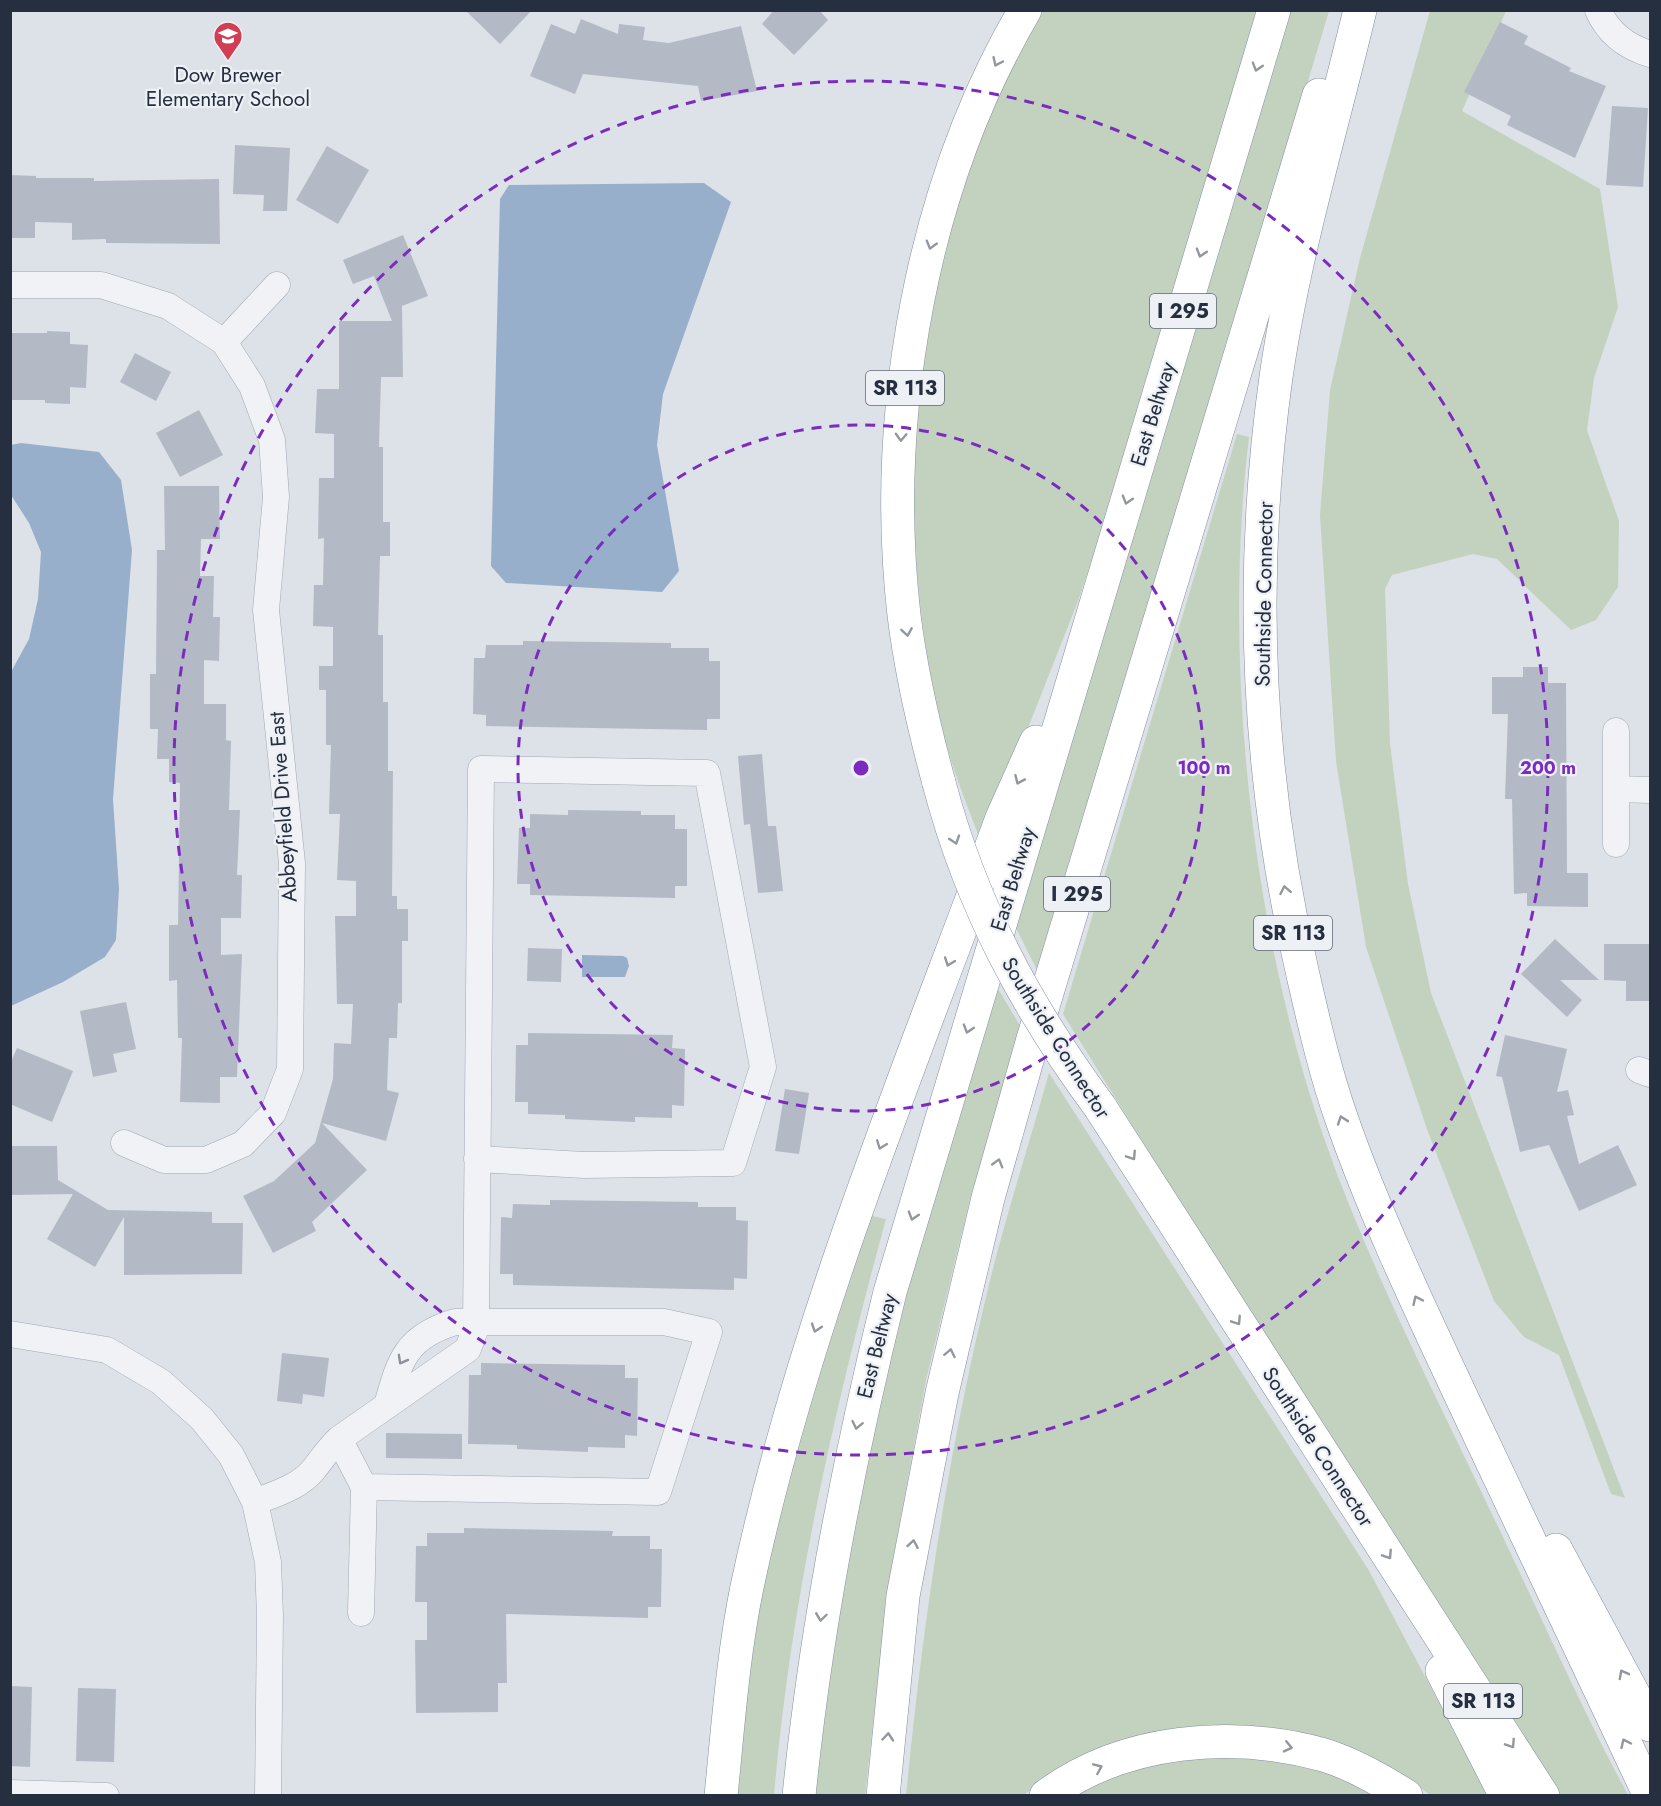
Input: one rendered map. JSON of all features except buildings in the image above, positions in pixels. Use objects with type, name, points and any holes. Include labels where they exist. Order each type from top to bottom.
[{"type":"highway","name":"Southside Connector","points":[[1024,10],[981,97],[951,174],[922,279],[909,342],[902,409],[898,525],[904,615],[919,711],[952,832],[976,899],[1009,967],[1068,1064],[1100,1107],[1543,1796]]},
{"type":"highway","name":"East Beltway","points":[[800,1796],[822,1609],[858,1419],[890,1292],[1274,10]]},
{"type":"highway","name":"I 295","points":[[883,1796],[903,1596],[944,1383],[985,1209],[1033,1039],[1346,10]]},
{"type":"highway","name":"Southside Connector","points":[[1360,10],[1296,268],[1276,378],[1265,496],[1259,621],[1262,702],[1277,849],[1320,1048],[1346,1130],[1391,1244],[1650,1796]]},
{"type":"highway","points":[[722,1796],[747,1589],[778,1455],[815,1330],[1002,818],[1094,611]]},
{"type":"highway","points":[[1435,1340],[1562,1560],[1650,1725]]},
{"type":"highway","points":[[1421,1607],[1445,1678],[1506,1796]]},
{"type":"highway","points":[[1046,1796],[1095,1768],[1142,1752],[1173,1745],[1223,1742],[1273,1744],[1326,1756],[1377,1777],[1406,1796]]},
{"type":"street","points":[[1598,10],[1604,25],[1633,49],[1650,54]]},
{"type":"street","points":[[10,285],[101,285],[168,306],[224,342],[277,285]]},
{"type":"street","name":"Abbeyfield Drive East","points":[[124,1143],[164,1160],[206,1160],[243,1144],[273,1113],[290,1069],[292,863],[266,610],[276,497],[272,440],[252,386],[224,342]]},
{"type":"street","points":[[1616,731],[1616,844]]},
{"type":"street","points":[[255,1502],[294,1486],[314,1471],[326,1451],[339,1439],[468,1349],[476,1322],[477,1159],[481,769],[707,773],[763,1067],[733,1163],[584,1165],[477,1159]]},
{"type":"street","points":[[1616,789],[1650,790]]},
{"type":"street","points":[[364,1487],[658,1492],[709,1332],[664,1322],[455,1322],[435,1328],[414,1341],[398,1367],[387,1405]]},
{"type":"street","points":[[10,1334],[107,1350],[161,1382],[202,1419],[231,1455],[255,1502],[268,1562],[270,1616],[268,1796]]},
{"type":"street","points":[[339,1439],[364,1487],[361,1613]]},
{"type":"street","points":[[10,1793],[106,1796]]},
{"type":"green space","points":[[1042,11],[1258,11],[1111,504],[1078,601],[982,845],[946,744],[927,654],[917,579],[914,502],[916,426],[924,349],[938,274],[958,200],[984,128]]},
{"type":"green space","points":[[1288,11],[1329,11],[1040,976],[1014,924]]},
{"type":"green space","points":[[1430,11],[1506,11],[1462,111],[1600,189],[1618,307],[1594,378],[1587,430],[1619,521],[1618,587],[1596,620],[1571,630],[1497,559],[1473,554],[1392,575],[1385,589],[1390,744],[1408,884],[1431,993],[1625,1498],[1611,1494],[1559,1355],[1524,1337],[1494,1301],[1428,1132],[1366,947],[1336,761],[1320,515],[1330,390],[1360,258]]},
{"type":"green space","points":[[1237,434],[1249,437],[1241,523],[1239,612],[1242,702],[1249,793],[1261,884],[1278,973],[1299,1059],[1325,1141],[1382,1281],[1574,1689],[1628,1795],[1560,1795],[1218,1263],[1063,1014]]},
{"type":"green space","points":[[997,987],[1022,1029],[971,1195],[926,1380],[889,1583],[865,1795],[811,1796],[854,1506],[906,1293]]},
{"type":"green space","points":[[1049,1073],[1368,1569],[1488,1795],[1430,1795],[1412,1781],[1285,1733],[1036,1787],[1023,1795],[906,1796],[927,1612],[957,1430],[990,1280]]},
{"type":"green space","points":[[864,1214],[886,1219],[832,1433],[803,1577],[791,1649],[774,1795],[730,1796],[753,1604]]},
{"type":"green space","points":[[1221,1751],[1315,1765],[1386,1796],[1066,1796],[1110,1775]]},
{"type":"water","points":[[704,183],[731,202],[663,394],[657,445],[679,571],[662,592],[506,583],[491,566],[500,199],[509,185]]},
{"type":"water","points":[[21,443],[99,452],[121,480],[132,550],[113,799],[119,889],[116,940],[105,957],[63,982],[11,1006],[11,672],[29,639],[38,599],[41,552],[29,523],[11,495],[11,445]]},
{"type":"water","points":[[582,955],[627,958],[629,966],[625,977],[582,977]]},
{"type":"place","name":"Dow Brewer Elementary School","points":[[228,62]]}]
